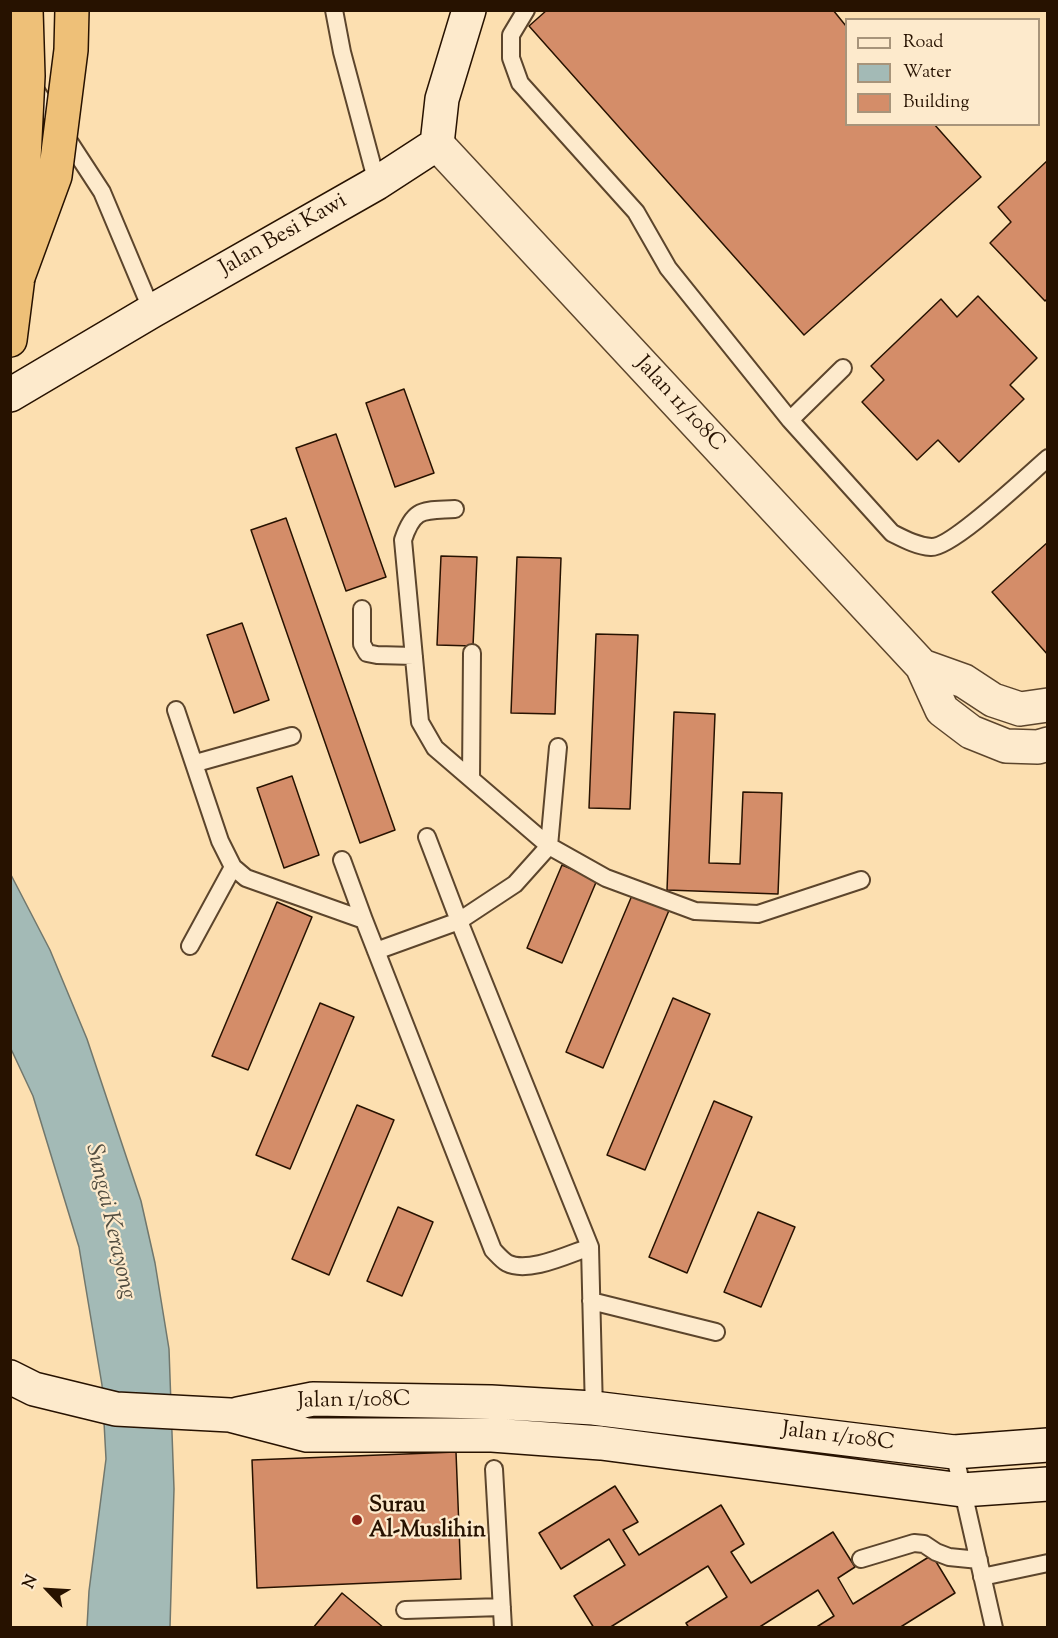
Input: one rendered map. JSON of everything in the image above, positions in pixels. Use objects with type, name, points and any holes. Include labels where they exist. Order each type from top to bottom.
[{"type":"highway","points":[[10,340],[18,277],[28,76],[26,10]]},
{"type":"highway","points":[[18,277],[54,176],[71,50],[72,10]]},
{"type":"street","points":[[437,144],[442,99],[470,10]]},
{"type":"street","name":"Jalan Besi Kawi","points":[[10,395],[377,183],[437,144]]},
{"type":"street","name":"Jalan 11/108C","points":[[437,144],[922,666],[942,710],[971,732],[1006,746],[1038,747],[1047,744]]},
{"type":"street","name":"Jalan 11/108C","points":[[922,666],[964,681],[993,700],[1020,709],[1047,705]]},
{"type":"street","points":[[22,1383],[116,1409],[223,1415]]},
{"type":"street","name":"Jalan 1/108C","points":[[223,1415],[314,1399],[491,1402],[594,1408],[954,1452],[1047,1445]]},
{"type":"street","name":"Jalan 1/108C","points":[[223,1415],[307,1435],[492,1435],[601,1443],[962,1490],[1047,1484]]},
{"type":"lane","points":[[334,10],[342,52],[377,183]]},
{"type":"lane","points":[[526,10],[511,35],[511,58],[520,83],[636,212],[668,268],[790,420],[892,533],[910,542],[933,547],[954,538],[1047,458]]},
{"type":"lane","points":[[10,51],[102,192],[152,311]]},
{"type":"lane","points":[[790,420],[843,368]]},
{"type":"lane","points":[[454,509],[420,512],[409,523],[403,540],[420,722],[435,748],[549,846],[606,878],[695,911],[758,914],[861,880]]},
{"type":"lane","points":[[362,609],[362,644],[367,653],[377,656],[414,656]]},
{"type":"lane","points":[[471,779],[472,653]]},
{"type":"lane","points":[[176,710],[196,763],[220,841],[233,867],[246,878],[364,920]]},
{"type":"lane","points":[[196,763],[292,736]]},
{"type":"lane","points":[[376,951],[459,921],[515,884],[549,846],[558,747]]},
{"type":"lane","points":[[427,837],[590,1247],[594,1408],[601,1443]]},
{"type":"lane","points":[[342,860],[493,1250],[507,1263],[522,1267],[534,1266],[590,1247]]},
{"type":"lane","points":[[190,946],[233,867]]},
{"type":"lane","points":[[591,1301],[716,1332]]},
{"type":"lane","points":[[954,1452],[994,1628]]},
{"type":"lane","points":[[494,1469],[503,1628]]},
{"type":"lane","points":[[861,1559],[914,1543],[924,1544],[936,1552],[980,1569],[1047,1563]]},
{"type":"lane","points":[[405,1610],[502,1607]]},
{"type":"water","name":"Sungai Kerayong","points":[[10,873],[50,950],[87,1039],[141,1201],[155,1263],[169,1349],[174,1489],[170,1627],[87,1627],[89,1591],[106,1459],[102,1385],[79,1247],[33,1096],[11,1049]]},
{"type":"building","points":[[547,10],[833,10],[845,25],[845,126],[936,126],[981,177],[804,335],[529,26]]},
{"type":"building","points":[[1048,160],[1048,298],[1045,301],[990,243],[1011,222],[998,207]]},
{"type":"building","points":[[978,296],[1037,358],[1010,385],[1024,399],[959,462],[938,440],[917,460],[862,402],[884,380],[871,366],[941,299],[957,317]]},
{"type":"building","points":[[404,389],[434,473],[395,487],[366,403]]},
{"type":"building","points":[[336,434],[386,577],[346,591],[296,448]]},
{"type":"building","points":[[286,518],[395,830],[360,843],[251,530]]},
{"type":"building","points":[[1048,542],[1048,655],[992,592]]},
{"type":"building","points":[[441,556],[477,557],[473,646],[437,645]]},
{"type":"building","points":[[517,557],[561,558],[555,714],[511,713]]},
{"type":"building","points":[[242,623],[269,700],[234,713],[207,635]]},
{"type":"building","points":[[596,634],[638,635],[630,809],[589,808]]},
{"type":"building","points":[[674,712],[715,714],[709,863],[740,864],[743,792],[782,793],[778,894],[667,890]]},
{"type":"building","points":[[292,776],[319,855],[284,868],[257,788]]},
{"type":"building","points":[[562,865],[597,880],[562,963],[527,948]]},
{"type":"building","points":[[633,893],[670,908],[603,1068],[566,1052]]},
{"type":"building","points":[[277,902],[312,917],[248,1070],[212,1056]]},
{"type":"building","points":[[673,998],[710,1014],[645,1170],[607,1155]]},
{"type":"building","points":[[320,1003],[354,1017],[290,1169],[256,1155]]},
{"type":"building","points":[[714,1101],[752,1117],[687,1273],[649,1257]]},
{"type":"building","points":[[357,1105],[394,1120],[329,1275],[292,1259]]},
{"type":"building","points":[[398,1207],[433,1222],[402,1296],[367,1281]]},
{"type":"building","points":[[758,1212],[795,1227],[761,1307],[724,1292]]},
{"type":"building","name":"Surau Al-Muslihin","points":[[456,1452],[461,1579],[257,1588],[252,1460]]},
{"type":"building","points":[[615,1486],[638,1522],[623,1530],[639,1555],[721,1505],[744,1544],[731,1552],[751,1583],[833,1532],[855,1567],[838,1578],[853,1604],[932,1555],[955,1593],[899,1628],[815,1628],[834,1616],[818,1590],[758,1628],[689,1628],[686,1623],[727,1597],[708,1566],[609,1628],[594,1628],[574,1596],[625,1565],[609,1539],[561,1569],[539,1533]]},
{"type":"building","points":[[342,1593],[384,1628],[313,1628]]},
{"type":"place","name":"Surau Al-Muslihin","points":[[357,1520]]}]
